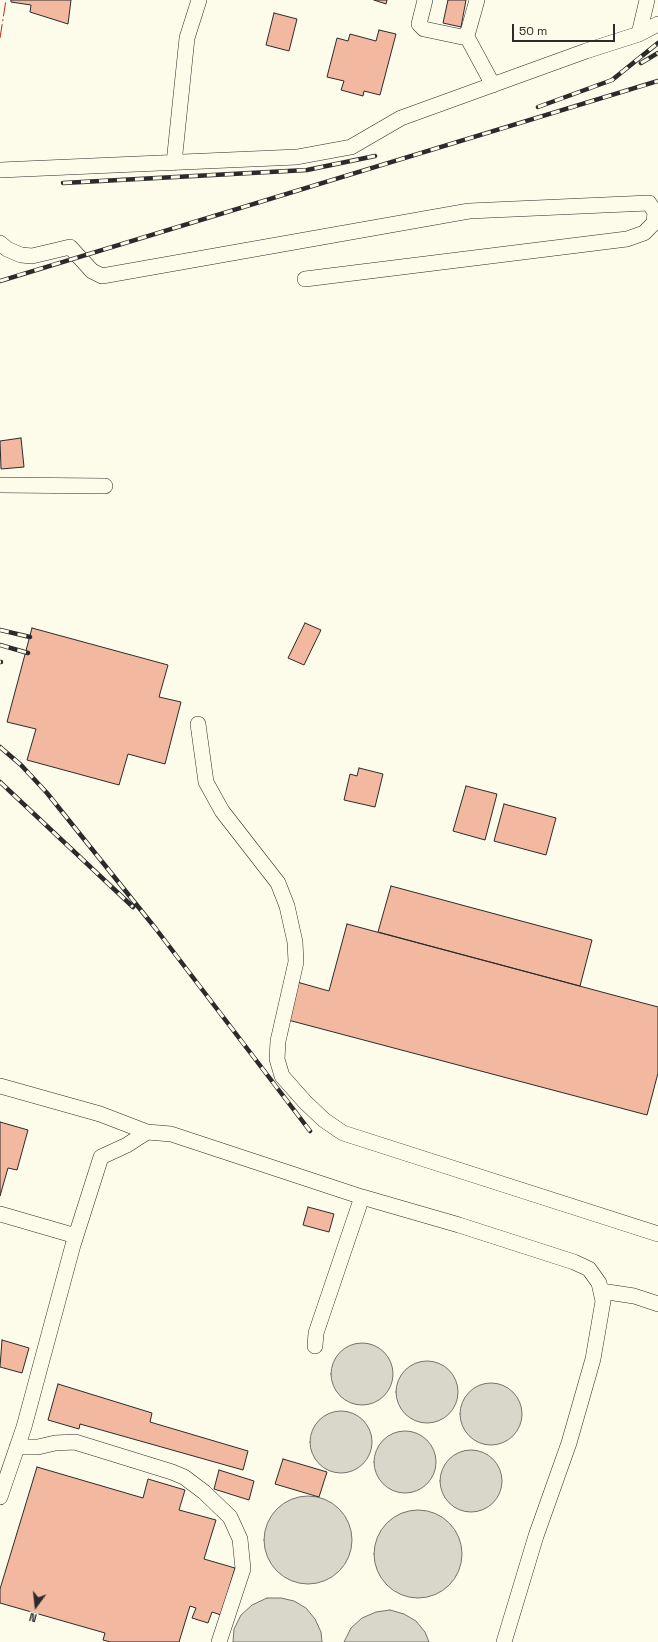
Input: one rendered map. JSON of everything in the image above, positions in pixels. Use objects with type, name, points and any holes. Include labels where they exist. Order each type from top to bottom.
[{"type":"lane","points":[[174,163],[187,38],[199,0]]},
{"type":"lane","points":[[425,0],[419,24],[424,29],[462,37],[468,32],[477,0]]},
{"type":"lane","points":[[639,34],[647,0]]},
{"type":"lane","points":[[0,170],[297,157],[351,147],[401,118],[586,51],[639,34],[658,24]]},
{"type":"lane","points":[[466,35],[493,85]]},
{"type":"lane","points":[[0,243],[7,249],[21,255],[32,256],[70,247],[92,271],[102,276],[469,211],[649,203],[655,212],[654,223],[644,233],[627,239],[305,279]]},
{"type":"lane","points":[[0,485],[105,486]]},
{"type":"lane","points":[[198,724],[206,782],[222,811],[278,883],[287,906],[296,942],[296,962],[278,1041],[277,1059],[282,1076],[305,1102],[324,1120],[343,1133],[658,1234]]},
{"type":"lane","points":[[0,1086],[100,1114],[147,1132],[171,1134],[362,1197],[459,1225],[574,1262],[589,1269],[599,1283],[603,1301],[593,1359],[569,1443],[536,1536],[504,1642]]},
{"type":"lane","points":[[0,1497],[17,1447],[76,1236],[101,1157],[127,1145],[147,1132]]},
{"type":"lane","points":[[315,1346],[316,1333],[362,1197]]},
{"type":"lane","points":[[0,1214],[76,1236]]},
{"type":"lane","points":[[601,1290],[634,1296],[658,1304]]},
{"type":"lane","points":[[17,1447],[38,1447],[55,1443],[75,1442],[184,1477],[220,1507],[230,1517],[240,1539],[243,1569],[219,1642]]},
{"type":"shaded area","points":[[356,1343],[368,1343],[384,1352],[391,1362],[393,1374],[391,1386],[384,1396],[368,1405],[356,1405],[345,1400],[336,1391],[331,1380],[331,1368],[336,1357],[345,1348]]},
{"type":"shaded area","points":[[421,1361],[433,1361],[449,1370],[456,1380],[458,1392],[456,1404],[449,1414],[433,1423],[421,1423],[410,1418],[401,1409],[396,1398],[396,1386],[401,1375],[410,1366]]},
{"type":"shaded area","points":[[485,1383],[497,1383],[513,1392],[520,1402],[522,1414],[520,1426],[513,1436],[497,1445],[485,1445],[474,1440],[465,1431],[460,1420],[460,1408],[465,1397],[474,1388]]},
{"type":"shaded area","points":[[335,1411],[347,1411],[363,1420],[370,1430],[372,1442],[370,1454],[363,1464],[347,1473],[335,1473],[324,1468],[315,1459],[310,1448],[310,1436],[315,1425],[324,1416]]},
{"type":"shaded area","points":[[399,1431],[411,1431],[427,1440],[434,1450],[436,1462],[434,1474],[427,1484],[411,1493],[399,1493],[388,1488],[379,1479],[374,1468],[374,1456],[379,1445],[388,1436]]},
{"type":"shaded area","points":[[465,1450],[477,1450],[493,1459],[500,1469],[502,1481],[500,1493],[493,1503],[477,1512],[465,1512],[454,1507],[445,1498],[440,1487],[440,1475],[445,1464],[454,1455]]},
{"type":"shaded area","points":[[308,1496],[325,1499],[333,1503],[345,1515],[349,1523],[352,1540],[349,1557],[345,1565],[333,1577],[325,1581],[308,1584],[291,1581],[283,1577],[271,1565],[267,1557],[264,1540],[267,1523],[271,1515],[283,1503],[291,1499]]},
{"type":"shaded area","points":[[418,1510],[435,1513],[443,1517],[455,1529],[459,1537],[462,1554],[459,1571],[455,1579],[443,1591],[435,1595],[418,1598],[401,1595],[393,1591],[381,1579],[377,1571],[374,1554],[377,1537],[381,1529],[393,1517],[401,1513]]},
{"type":"shaded area","points":[[267,1598],[281,1598],[294,1601],[306,1608],[315,1619],[321,1632],[322,1642],[233,1642],[234,1629],[241,1615],[252,1605]]},
{"type":"shaded area","points":[[390,1610],[404,1614],[416,1621],[425,1632],[429,1642],[344,1642],[351,1628],[362,1618],[376,1612]]},
{"type":"building","points":[[11,0],[71,0],[68,24],[30,12],[31,5],[11,2]]},
{"type":"building","points":[[374,0],[387,0],[386,4]]},
{"type":"building","points":[[448,0],[466,0],[461,27],[443,23]]},
{"type":"building","points":[[274,13],[297,19],[289,51],[266,45]]},
{"type":"building","points":[[379,30],[396,34],[380,95],[364,91],[363,96],[341,90],[344,81],[327,77],[337,38],[348,41],[350,34],[376,41]]},
{"type":"building","points":[[21,438],[24,467],[1,469],[0,441]]},
{"type":"building","points":[[305,623],[321,630],[304,665],[288,658]]},
{"type":"building","points":[[32,628],[168,665],[159,697],[181,702],[165,764],[128,754],[119,785],[27,760],[36,729],[7,722]]},
{"type":"building","points":[[359,768],[383,774],[375,807],[344,800],[350,774],[357,776]]},
{"type":"building","points":[[466,786],[497,794],[485,840],[453,831]]},
{"type":"building","points":[[504,804],[556,818],[546,855],[494,841]]},
{"type":"building","points":[[391,886],[592,940],[580,986],[378,932]]},
{"type":"building","points":[[347,924],[658,1007],[658,1073],[647,1115],[288,1020],[297,982],[329,991]]},
{"type":"building","points":[[0,1122],[28,1130],[17,1170],[8,1168],[0,1196]]},
{"type":"building","points":[[308,1207],[334,1214],[329,1232],[303,1225]]},
{"type":"building","points":[[2,1340],[29,1348],[22,1373],[0,1367]]},
{"type":"building","points":[[58,1384],[152,1413],[150,1422],[248,1451],[243,1470],[80,1424],[79,1429],[48,1420]]},
{"type":"building","points":[[283,1459],[327,1472],[319,1497],[275,1484]]},
{"type":"building","points":[[37,1467],[143,1498],[148,1479],[185,1490],[179,1510],[216,1520],[204,1559],[235,1568],[221,1615],[212,1612],[208,1623],[192,1618],[196,1608],[190,1606],[179,1642],[110,1642],[103,1640],[105,1633],[0,1603],[0,1589]]},
{"type":"building","points":[[219,1470],[254,1481],[249,1500],[214,1489]]},
{"type":"railway","points":[[538,107],[612,80],[658,43]]},
{"type":"railway","points":[[641,63],[658,53]]},
{"type":"railway","points":[[0,281],[658,81]]},
{"type":"railway","points":[[63,183],[307,170],[375,156]]},
{"type":"railway","points":[[0,630],[30,637]]},
{"type":"railway","points":[[0,645],[28,653]]},
{"type":"railway","points":[[0,747],[21,765],[47,793],[156,929],[310,1131]]},
{"type":"railway","points":[[0,782],[133,907]]},
{"type":"power","points":[[0,38],[6,0]]}]
